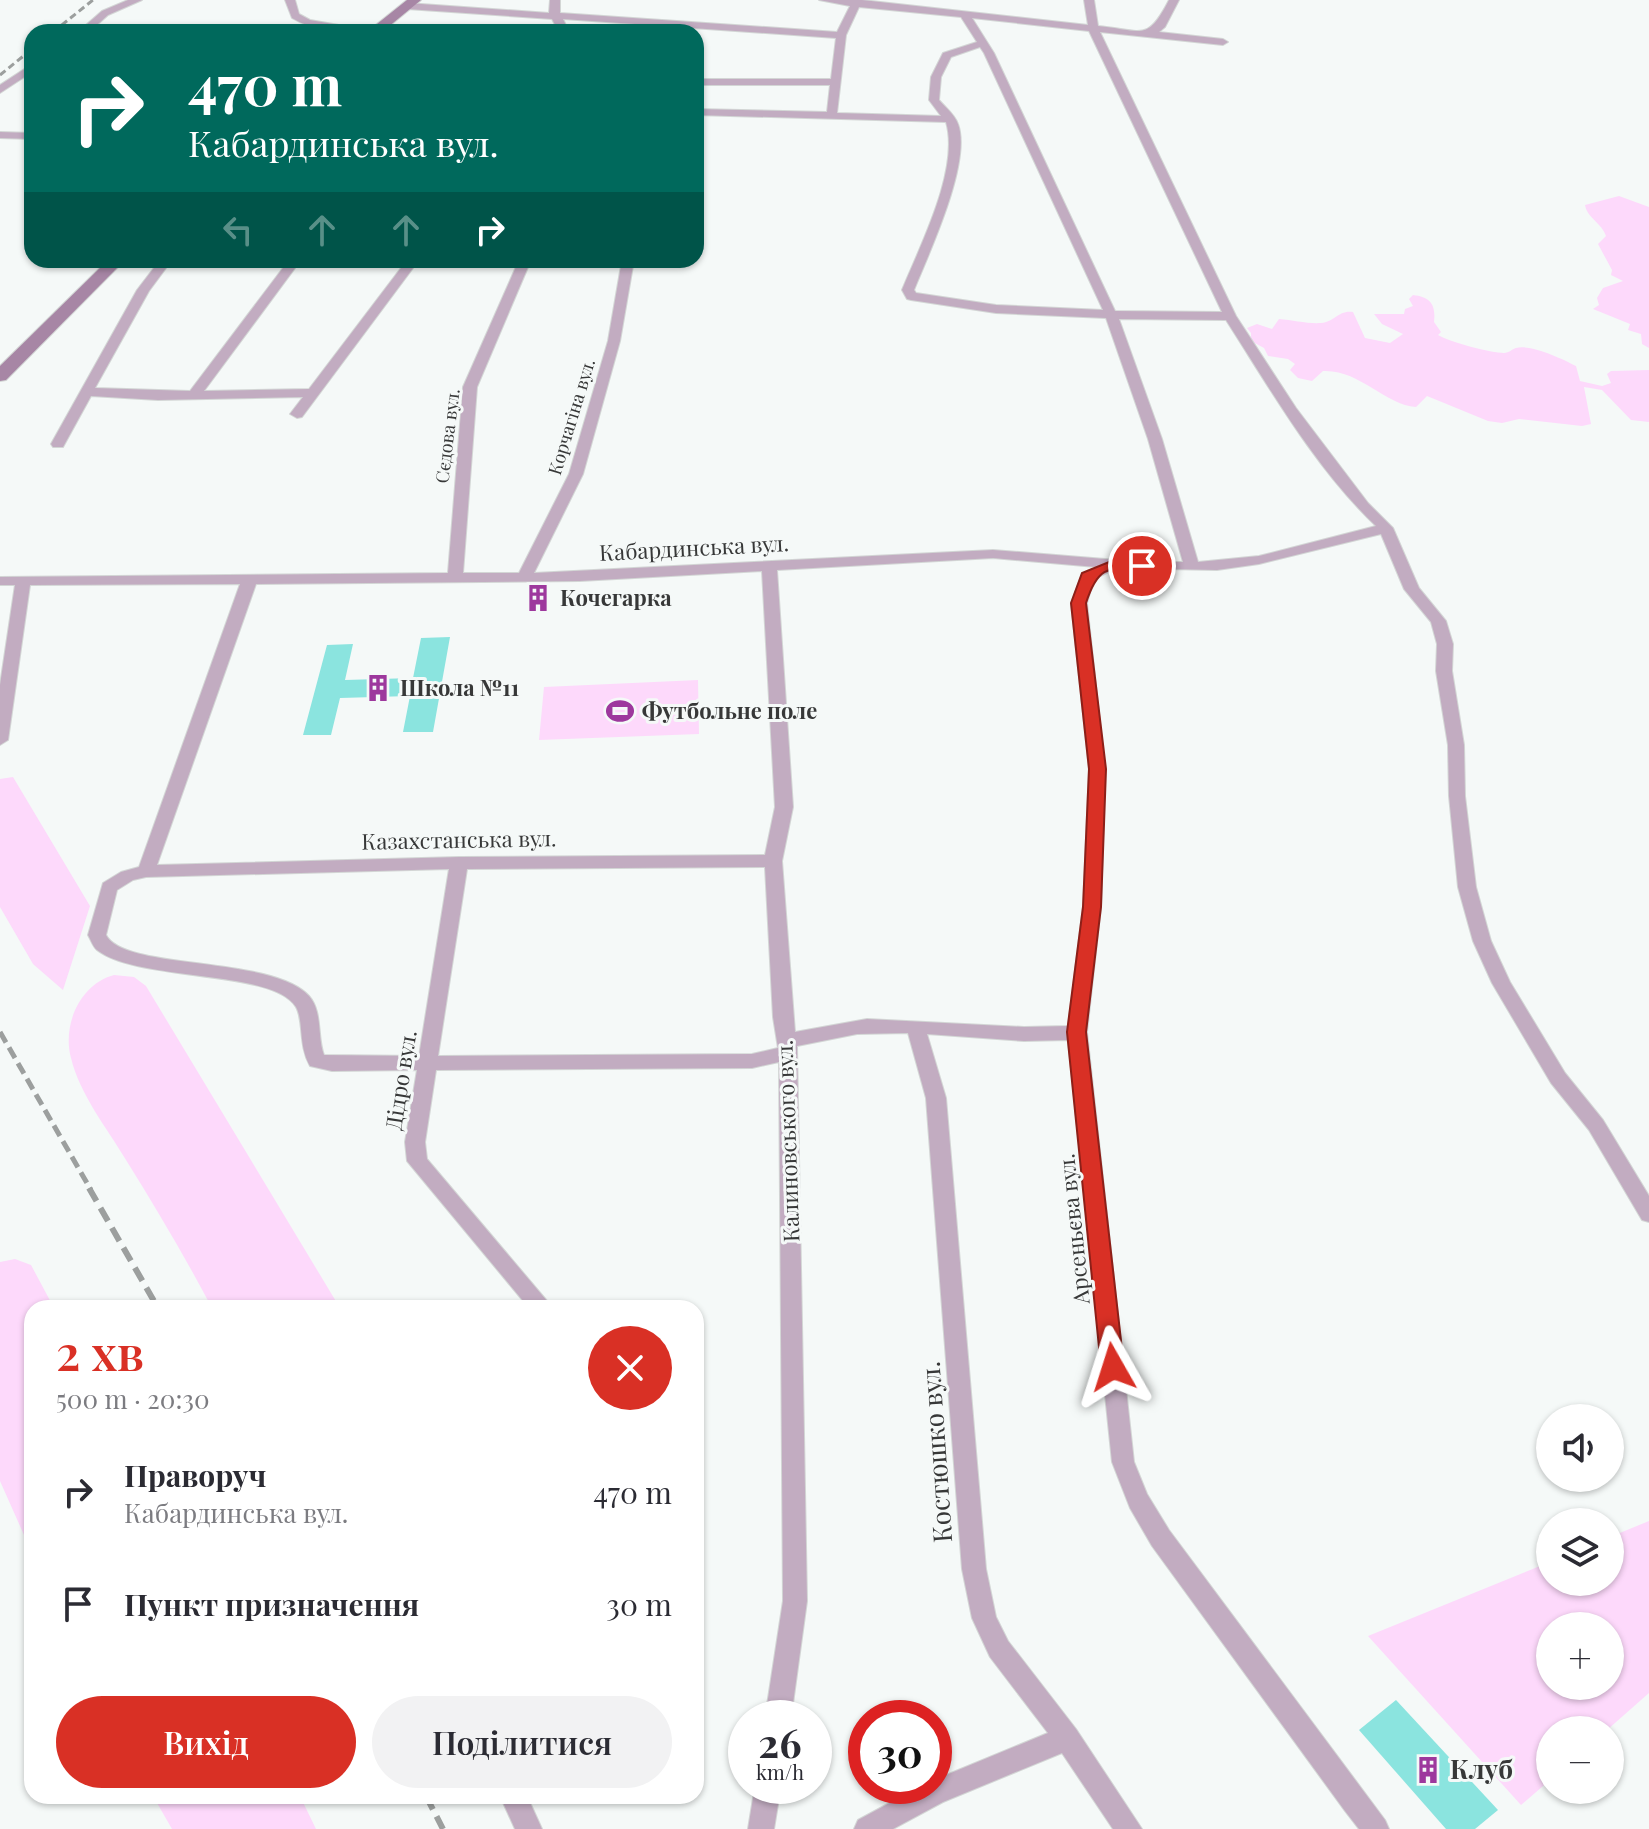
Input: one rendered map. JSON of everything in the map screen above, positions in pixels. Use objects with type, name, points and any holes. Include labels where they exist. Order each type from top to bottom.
[{"type":"main road","points":[[384,24],[411,3]]},
{"type":"main road","points":[[0,376],[109,268]]},
{"type":"street","points":[[92,24],[105,13],[137,0]]},
{"type":"street","points":[[290,0],[299,19],[323,24]]},
{"type":"street","points":[[555,0],[560,24]]},
{"type":"street","points":[[824,0],[857,1],[965,16],[1223,42]]},
{"type":"street","points":[[1089,0],[1094,30],[1230,316],[1290,410],[1363,506],[1386,528],[1412,589],[1438,621],[1445,644],[1444,671],[1456,745],[1457,796],[1467,887],[1482,941],[1501,983],[1558,1078],[1596,1125],[1649,1214]]},
{"type":"street","points":[[1155,0],[1166,11]]},
{"type":"street","points":[[1148,35],[1160,27],[1174,0]]},
{"type":"street","points":[[832,113],[841,35],[857,1]]},
{"type":"street","points":[[411,3],[557,18],[657,24]]},
{"type":"street","points":[[965,16],[983,43],[1062,203],[1111,315],[1155,439],[1192,566]]},
{"type":"street","points":[[704,27],[841,35]]},
{"type":"street","points":[[983,43],[952,52],[943,60],[933,91],[934,100],[953,125],[954,147],[946,192],[908,290],[911,296],[996,309],[1111,315],[1230,316]]},
{"type":"street","points":[[0,90],[24,73]]},
{"type":"street","points":[[704,82],[836,82]]},
{"type":"street","points":[[704,112],[832,113],[948,119]]},
{"type":"street","points":[[0,135],[24,136]]},
{"type":"street","points":[[58,444],[143,290],[160,268]]},
{"type":"street","points":[[194,395],[289,268]]},
{"type":"street","points":[[297,414],[407,268]]},
{"type":"street","name":"Сєдова вул.","points":[[455,579],[470,387],[522,268]]},
{"type":"street","name":"Корчагіна вул.","points":[[525,576],[576,474],[614,341],[627,268]]},
{"type":"street","points":[[87,392],[194,395],[312,393]]},
{"type":"street","name":"Кабардинська вул.","points":[[0,581],[455,579],[644,574],[993,554],[1114,564],[1192,566],[1240,564],[1386,528]]},
{"type":"street","name":"Арсеньєва вул.","points":[[1114,564],[1087,577],[1079,603],[1097,769],[1092,907],[1077,1032],[1117,1410],[1130,1486],[1253,1666],[1376,1829]]},
{"type":"street","name":"Калиновського вул.","points":[[769,565],[784,807],[773,861],[782,1017],[788,1047],[795,1601],[781,1700]]},
{"type":"street","points":[[0,740],[23,581]]},
{"type":"street","points":[[249,581],[146,871],[127,876],[109,887],[97,935],[102,945],[137,959],[239,976],[294,992],[305,1003],[310,1051],[317,1061],[332,1064],[752,1061],[788,1047],[869,1026],[996,1036],[1077,1032]]},
{"type":"street","name":"Казахстанська вул.","points":[[146,871],[459,863],[773,861]]},
{"type":"street","name":"Дідро вул.","points":[[459,863],[415,1142],[417,1161],[535,1300]]},
{"type":"street","name":"Костюшко вул.","points":[[916,1029],[936,1098],[974,1569],[984,1618],[999,1649],[1067,1738],[1129,1829]]},
{"type":"street","points":[[867,1829],[934,1793],[1067,1738]]},
{"type":"street","points":[[517,1804],[529,1829]]},
{"type":"street","points":[[761,1829],[765,1804]]},
{"type":"shaded area","points":[[1619,196],[1649,207],[1649,348],[1642,344],[1641,334],[1628,330],[1630,324],[1593,309],[1599,305],[1597,298],[1603,288],[1623,281],[1611,275],[1612,270],[1598,244],[1606,236],[1585,205]]},
{"type":"shaded area","points":[[1413,295],[1431,303],[1434,322],[1441,332],[1438,335],[1461,344],[1504,353],[1522,347],[1538,350],[1576,366],[1580,381],[1602,386],[1611,383],[1607,374],[1611,371],[1649,370],[1649,422],[1631,420],[1602,390],[1584,387],[1591,424],[1582,426],[1519,419],[1502,423],[1488,421],[1427,396],[1416,407],[1405,405],[1336,372],[1323,371],[1312,381],[1298,378],[1290,370],[1295,364],[1288,359],[1268,356],[1264,348],[1251,341],[1247,328],[1257,324],[1272,329],[1279,319],[1321,323],[1353,312],[1365,338],[1390,343],[1403,334],[1382,324],[1374,314],[1404,314],[1405,309],[1413,306],[1409,299]]},
{"type":"shaded area","name":"Футбольне поле","points":[[698,680],[699,734],[539,740],[544,687]]},
{"type":"shaded area","points":[[13,777],[90,906],[63,990],[33,964],[0,907],[0,779]]},
{"type":"shaded area","points":[[114,975],[134,977],[146,986],[335,1300],[208,1300],[87,1098],[75,1072],[69,1045],[72,1020],[83,997],[102,980]]},
{"type":"shaded area","points":[[15,1259],[31,1265],[50,1300],[24,1300],[24,1535],[0,1481],[0,1262]]},
{"type":"shaded area","points":[[1649,1521],[1649,1693],[1623,1716],[1536,1716],[1536,1792],[1521,1805],[1368,1636],[1536,1568],[1536,1596],[1624,1596],[1624,1531]]},
{"type":"shaded area","points":[[158,1804],[304,1804],[316,1829],[172,1829]]},
{"type":"building","name":"Школа №11","points":[[450,637],[433,732],[403,732],[410,696],[340,698],[331,735],[303,735],[327,645],[353,644],[345,680],[413,678],[421,638]]},
{"type":"building","name":"Клуб","points":[[1396,1700],[1498,1810],[1475,1829],[1446,1829],[1359,1730]]},
{"type":"railway","points":[[63,24],[93,0]]},
{"type":"railway","points":[[0,75],[24,56]]},
{"type":"railway","points":[[0,1032],[91,1190]]},
{"type":"railway","points":[[89,1188],[153,1300]]},
{"type":"railway","points":[[430,1804],[443,1829]]},
{"type":"place","name":"Кочегарка","points":[[538,598]]},
{"type":"place","name":"Школа №11","points":[[378,688]]},
{"type":"place","name":"Футбольне поле","points":[[620,711]]},
{"type":"place","name":"Клуб","points":[[1428,1770]]},
{"type":"route","points":[[1113,1367],[1077,1032],[1092,907],[1097,769],[1079,603],[1087,577],[1094,572],[1114,564],[1142,566]]}]
